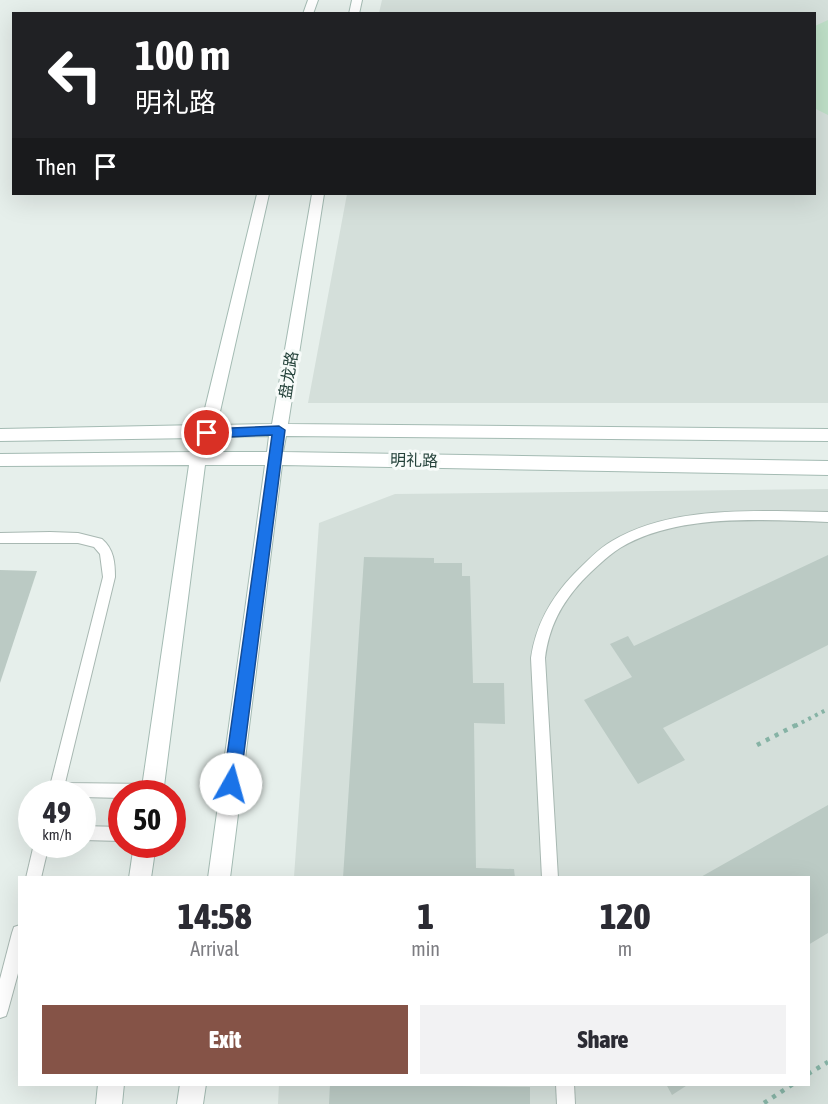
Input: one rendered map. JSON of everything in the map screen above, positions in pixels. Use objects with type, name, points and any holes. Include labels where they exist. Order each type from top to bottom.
[{"type":"main road","points":[[154,780],[198,458],[207,433],[263,195]]},
{"type":"main road","name":"盘龙路","points":[[219,876],[274,458],[318,195]]},
{"type":"main road","name":"明礼路","points":[[0,435],[279,430],[828,435]]},
{"type":"main road","name":"明礼路","points":[[0,460],[274,458],[828,468]]},
{"type":"main road","points":[[140,876],[143,858]]},
{"type":"main road","points":[[109,1104],[111,1086]]},
{"type":"main road","points":[[190,1104],[193,1086]]},
{"type":"lane","points":[[550,876],[538,658],[544,625],[553,606],[589,566],[608,549],[624,539],[647,530],[705,518],[828,516]]},
{"type":"lane","points":[[0,537],[83,539],[98,544],[106,551],[109,563],[109,577],[58,780]]},
{"type":"lane","points":[[34,876],[38,858]]},
{"type":"lane","points":[[0,1010],[18,941]]},
{"type":"lane","points":[[564,1086],[566,1104]]},
{"type":"path","points":[[757,746],[828,710]]},
{"type":"path","points":[[810,1073],[828,1062]]},
{"type":"path","points":[[764,1103],[790,1086]]},
{"type":"shaded area","points":[[382,0],[828,0],[828,403],[308,403],[347,195],[816,195],[816,12],[379,12]]},
{"type":"shaded area","points":[[828,489],[828,1104],[278,1104],[279,1086],[810,1086],[810,876],[294,876],[319,523],[395,494]]},
{"type":"green space","points":[[828,20],[828,115],[816,109],[816,26]]},
{"type":"building","points":[[828,555],[828,645],[663,728],[685,760],[638,784],[584,700],[632,677],[610,644],[628,636],[634,646]]},
{"type":"building","points":[[364,557],[434,558],[434,563],[462,563],[462,576],[470,576],[473,683],[504,683],[505,724],[474,723],[476,868],[514,869],[515,876],[343,876]]},
{"type":"building","points":[[0,570],[37,571],[0,683]]},
{"type":"building","points":[[828,805],[828,933],[810,944],[810,876],[703,876]]},
{"type":"building","points":[[330,1086],[530,1087],[530,1104],[329,1104]]},
{"type":"building","points":[[667,1086],[686,1086],[672,1095]]},
{"type":"route","points":[[207,433],[279,430],[231,784]]}]
